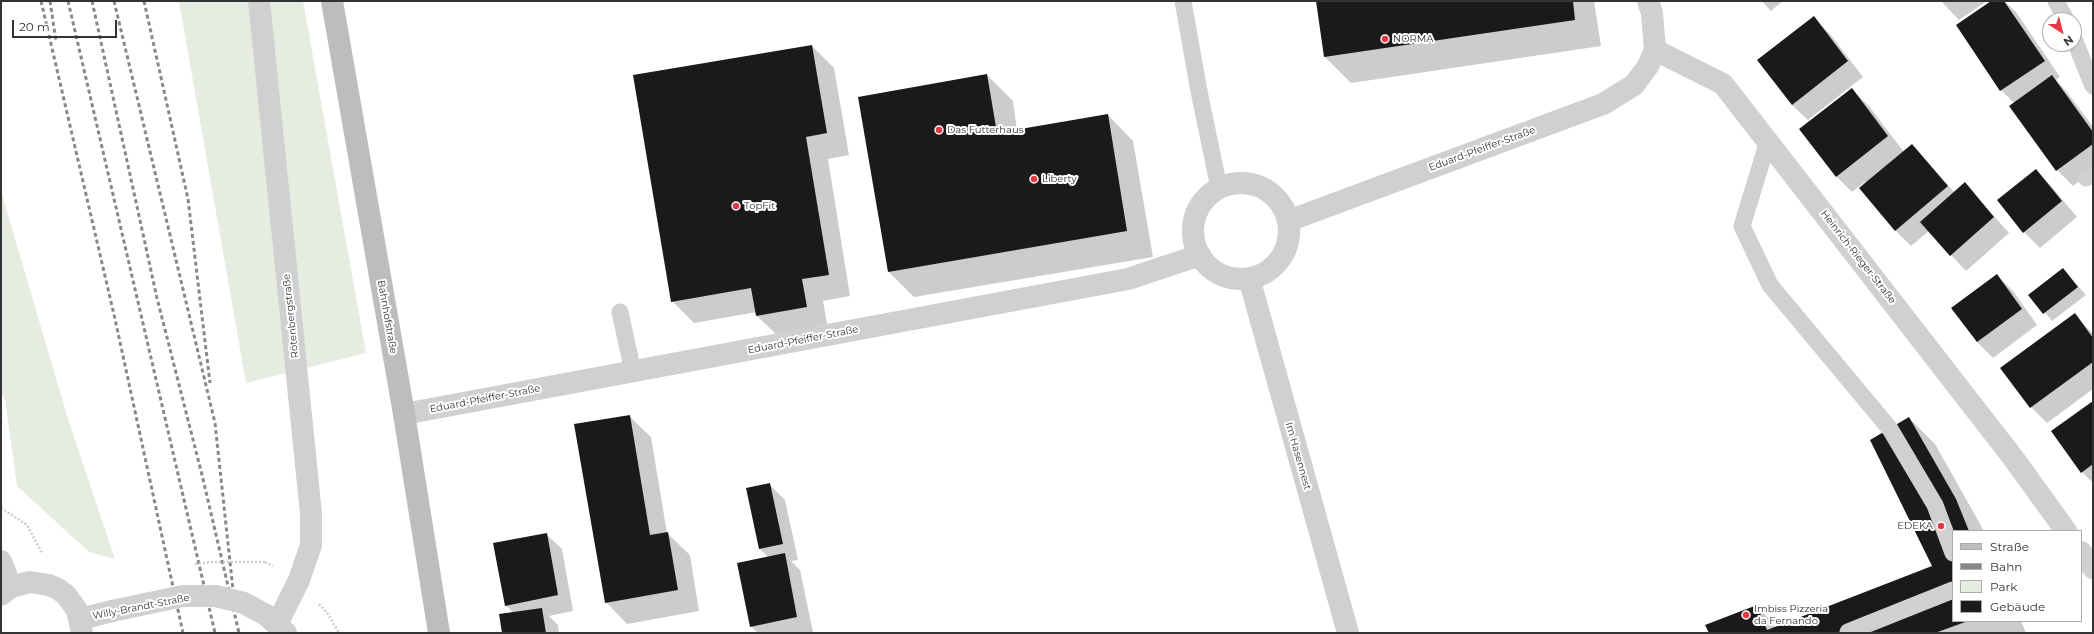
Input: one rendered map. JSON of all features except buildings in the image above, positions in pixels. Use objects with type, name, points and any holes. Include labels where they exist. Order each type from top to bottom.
[{"type":"main road","name":"Bahnhofstraße","points":[[332,1],[404,414],[439,633]]},
{"type":"street","name":"Rötenbergstraße","points":[[259,1],[311,514],[311,546],[298,580],[277,624]]},
{"type":"street","points":[[1648,1],[1652,12],[1656,50]]},
{"type":"street","name":"Eduard-Pfeiffer-Straße","points":[[1288,221],[1603,104],[1634,85],[1648,66],[1656,50]]},
{"type":"street","name":"Heinrich-Rieger-Straße","points":[[1656,50],[1723,84],[2009,453],[2065,530]]},
{"type":"street","points":[[1236,183],[1248,183],[1260,186],[1270,192],[1279,201],[1288,221],[1289,238],[1283,254],[1272,268],[1249,278],[1234,278],[1221,274],[1209,266],[1200,255],[1194,238],[1194,220],[1205,199],[1219,188],[1236,183]]},
{"type":"street","name":"Eduard-Pfeiffer-Straße","points":[[404,414],[1128,280],[1200,255]]},
{"type":"street","name":"Im Hasennest","points":[[1249,278],[1348,633]]},
{"type":"street","points":[[2082,553],[2093,568]]},
{"type":"street","points":[[1,561],[6,591],[30,582],[49,585],[58,589],[72,602],[81,626]]},
{"type":"street","name":"Willy-Brandt-Straße","points":[[81,626],[112,611],[183,596],[216,596],[244,603],[277,624]]},
{"type":"lane","points":[[1183,1],[1193,64],[1219,188]]},
{"type":"lane","points":[[2056,1],[2062,12]]},
{"type":"lane","points":[[2079,52],[2093,86]]},
{"type":"lane","points":[[1768,141],[1742,226],[1770,285],[1890,428],[1934,505],[1952,550]]},
{"type":"lane","points":[[620,312],[634,372]]},
{"type":"lane","points":[[1848,632],[1952,590]]},
{"type":"green space","points":[[179,1],[250,1],[270,4],[270,1],[303,1],[366,353],[246,383]]},
{"type":"green space","points":[[1,191],[68,419],[115,559],[89,552],[17,486],[5,400],[1,393]]},
{"type":"railway","points":[[41,1],[115,319],[183,633]]},
{"type":"railway","points":[[50,1],[56,41]]},
{"type":"railway","points":[[68,1],[215,633]]},
{"type":"railway","points":[[92,1],[157,298],[203,479],[239,633]]},
{"type":"railway","points":[[114,1],[215,423],[233,590]]},
{"type":"railway","points":[[144,1],[188,199],[210,383]]},
{"type":"place","name":"NORMA","points":[[1385,39]]},
{"type":"place","name":"Das Futterhaus","points":[[939,130]]},
{"type":"place","name":"Liberty","points":[[1034,179]]},
{"type":"place","name":"TopFit","points":[[736,206]]},
{"type":"place","name":"EDEKA","points":[[1941,526]]},
{"type":"place","name":"Imbiss Pizzeria da Fernando","points":[[1746,615]]}]
